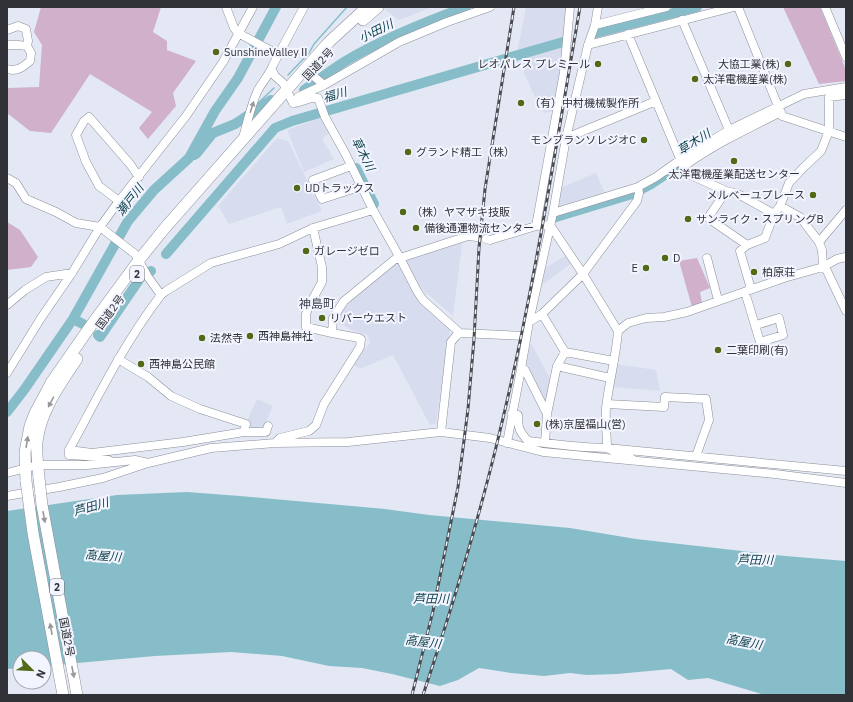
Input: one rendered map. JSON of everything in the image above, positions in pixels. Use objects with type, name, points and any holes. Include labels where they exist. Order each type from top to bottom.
[{"type":"highway","name":"国道2号","points":[[315,78],[329,42],[367,7]]},
{"type":"highway","name":"国道2号","points":[[77,695],[38,478],[38,432],[48,407],[76,360],[142,265],[164,229],[242,138],[289,96],[315,78],[333,48],[378,7]]},
{"type":"highway","name":"国道2号","points":[[63,695],[33,533],[26,481],[25,452],[30,426],[41,400],[88,330],[171,230],[289,96]]},
{"type":"street","points":[[226,7],[234,28],[239,33],[277,53]]},
{"type":"street","points":[[7,373],[41,318],[119,201],[186,116],[223,62],[252,7]]},
{"type":"street","points":[[242,138],[258,91],[272,70],[277,53],[304,7]]},
{"type":"street","points":[[289,96],[298,97],[315,78],[447,22],[490,7]]},
{"type":"street","points":[[536,226],[564,72],[570,7]]},
{"type":"street","points":[[507,443],[522,369],[526,336],[553,213],[566,138],[588,45],[595,25],[598,7]]},
{"type":"street","points":[[595,25],[666,7]]},
{"type":"street","points":[[588,45],[734,7]]},
{"type":"street","points":[[738,7],[782,116],[829,130],[846,137]]},
{"type":"street","points":[[825,7],[843,41],[846,57]]},
{"type":"street","points":[[682,20],[729,130]]},
{"type":"street","points":[[7,30],[18,26],[26,29],[28,41],[27,46],[31,53],[30,60],[24,67],[15,71],[7,69]]},
{"type":"street","points":[[628,34],[686,173],[726,191],[738,194],[774,214]]},
{"type":"street","points":[[7,45],[27,46]]},
{"type":"street","points":[[272,70],[283,83],[289,96],[297,103],[315,97],[318,98],[325,116],[373,210],[423,300],[460,333],[526,336]]},
{"type":"street","points":[[829,93],[846,87]]},
{"type":"street","points":[[756,325],[740,251],[747,245],[765,238],[774,214],[780,206],[789,183],[822,151],[829,130],[829,93]]},
{"type":"street","points":[[681,163],[696,158],[780,110],[804,94],[829,93],[846,95]]},
{"type":"street","points":[[566,138],[656,101]]},
{"type":"street","points":[[553,213],[638,189],[681,163],[729,130],[780,110]]},
{"type":"street","points":[[119,201],[100,186],[86,162],[76,135],[84,121],[89,117],[130,164],[139,177]]},
{"type":"street","points":[[351,166],[313,180],[322,199],[362,186]]},
{"type":"street","points":[[7,178],[16,183],[26,199],[56,212],[76,223],[102,228],[142,265],[162,295]]},
{"type":"street","points":[[529,322],[542,314],[583,274],[637,200],[638,189]]},
{"type":"street","points":[[726,191],[708,218],[747,245]]},
{"type":"street","points":[[780,206],[800,217],[819,242],[822,250],[823,267],[827,271],[846,311]]},
{"type":"street","points":[[116,463],[101,457],[68,456],[69,450],[118,359],[146,314],[166,291],[211,263],[279,244],[313,228],[373,210]]},
{"type":"street","points":[[819,242],[846,210]]},
{"type":"street","points":[[486,239],[490,240],[536,226],[550,225]]},
{"type":"street","points":[[550,225],[583,274],[618,331],[607,404],[607,448]]},
{"type":"street","points":[[275,443],[280,438],[310,431],[316,425],[324,404],[360,347],[361,339],[359,338],[306,327],[306,314],[322,282],[322,268],[313,228]]},
{"type":"street","points":[[332,333],[333,318],[344,301],[399,257],[468,236],[477,237]]},
{"type":"street","points":[[618,331],[628,323],[646,318],[664,317],[687,312],[718,300],[823,267],[837,259],[846,257]]},
{"type":"street","points":[[707,258],[718,300]]},
{"type":"street","points":[[7,305],[25,290],[46,277],[72,273]]},
{"type":"street","points":[[542,314],[565,352],[614,361]]},
{"type":"street","points":[[441,432],[452,342],[460,333]]},
{"type":"street","points":[[545,443],[548,414],[557,366],[565,352]]},
{"type":"street","points":[[118,359],[148,377],[171,396],[200,409],[246,424],[244,432]]},
{"type":"street","points":[[557,366],[610,378]]},
{"type":"street","points":[[522,369],[525,370],[548,414]]},
{"type":"street","points":[[607,404],[664,407],[665,397],[706,399],[710,420],[696,456]]},
{"type":"street","points":[[512,413],[518,415],[518,428],[520,433],[528,441],[569,445],[577,448]]},
{"type":"street","points":[[69,450],[92,453],[103,452],[183,442],[244,432],[266,432],[268,426]]},
{"type":"street","points":[[211,448],[215,444],[244,432]]},
{"type":"street","points":[[7,496],[60,488],[102,478],[148,463],[211,448],[275,443],[348,442],[441,432],[490,438],[543,452],[775,474],[846,483]]},
{"type":"street","points":[[543,452],[577,448],[607,448],[846,471]]},
{"type":"street","points":[[607,448],[640,462]]},
{"type":"street","points":[[683,466],[722,459]]},
{"type":"street","points":[[7,473],[38,465],[87,465],[135,460],[148,463]]},
{"type":"street","points":[[775,474],[779,469],[808,470],[811,467]]},
{"type":"shaded area","points":[[41,7],[161,7],[153,32],[167,41],[167,50],[196,61],[173,93],[176,106],[148,139],[139,128],[152,112],[90,74],[51,133],[30,131],[7,113],[7,88],[39,87],[42,45],[34,32]]},
{"type":"shaded area","points":[[387,7],[432,7],[399,20],[384,9]]},
{"type":"shaded area","points":[[526,7],[566,7],[562,60],[555,111],[544,113],[532,91],[520,63],[515,63]]},
{"type":"shaded area","points":[[783,7],[820,7],[846,70],[846,81],[819,84]]},
{"type":"shaded area","points":[[323,117],[331,131],[322,139],[334,159],[304,172],[287,130]]},
{"type":"shaded area","points":[[277,138],[288,141],[322,211],[287,224],[281,207],[229,224],[218,206]]},
{"type":"shaded area","points":[[596,173],[606,195],[560,210],[556,207],[560,188]]},
{"type":"shaded area","points":[[7,222],[20,230],[38,257],[31,267],[7,270]]},
{"type":"shaded area","points":[[463,236],[453,316],[417,283],[404,256]]},
{"type":"shaded area","points":[[567,255],[572,263],[542,285],[545,268]]},
{"type":"shaded area","points":[[697,258],[710,288],[700,292],[702,303],[692,307],[679,261]]},
{"type":"shaded area","points":[[397,261],[411,288],[451,325],[436,423],[430,425],[393,355],[360,369],[352,364],[370,343],[368,335],[354,331],[337,322],[340,311]]},
{"type":"shaded area","points":[[531,343],[553,384],[547,409],[525,367]]},
{"type":"shaded area","points":[[617,364],[656,370],[660,391],[613,387]]},
{"type":"shaded area","points":[[257,399],[273,406],[263,429],[252,430],[248,428],[246,423]]},
{"type":"water","name":"芦田川","points":[[187,492],[385,509],[429,515],[570,528],[636,539],[785,556],[846,561],[846,695],[765,695],[708,678],[688,680],[671,669],[617,674],[587,675],[570,673],[544,676],[479,668],[458,680],[440,686],[362,668],[329,666],[282,656],[231,652],[155,656],[52,665],[52,650],[12,650],[12,669],[7,669],[7,511],[117,495]]},
{"type":"waterway","name":"瀬戸川","points":[[7,412],[73,319],[128,221],[154,190],[189,158],[215,111],[238,78],[276,7]]},
{"type":"waterway","points":[[288,75],[309,53],[314,44],[347,7]]},
{"type":"waterway","name":"小田川","points":[[304,90],[344,62],[388,38],[466,7]]},
{"type":"waterway","name":"福川","points":[[596,33],[697,7]]},
{"type":"waterway","name":"福川","points":[[166,254],[275,128],[292,121],[563,42]]},
{"type":"waterway","points":[[255,106],[274,88]]},
{"type":"waterway","name":"小田川","points":[[194,155],[213,133],[235,124],[271,100]]},
{"type":"waterway","name":"小田川","points":[[239,122],[245,115]]},
{"type":"waterway","name":"草木川","points":[[556,217],[632,194],[651,184],[690,158]]},
{"type":"waterway","name":"草木川","points":[[356,168],[374,204]]},
{"type":"waterway","name":"福川","points":[[98,335],[100,337],[141,277],[151,271]]},
{"type":"waterway","name":"福川","points":[[73,319],[83,324]]},
{"type":"railway","points":[[412,695],[433,611],[458,487],[468,409],[474,339],[479,248],[485,189],[514,7]]},
{"type":"railway","points":[[423,695],[472,536],[490,472],[511,386],[543,224],[580,7]]},
{"type":"place","name":"SunshineValleyⅡ","points":[[216,52]]},
{"type":"place","name":"レオパレス プレミール","points":[[598,64]]},
{"type":"place","name":"大協工業(株)","points":[[788,64]]},
{"type":"place","name":"太洋電機産業(株)","points":[[695,79]]},
{"type":"place","name":"（有）中村機械製作所","points":[[521,103]]},
{"type":"place","name":"モンブランソレジオC","points":[[644,140]]},
{"type":"place","name":"グランド精工（株）","points":[[408,152]]},
{"type":"place","name":"太洋電機産業配送センター","points":[[734,161]]},
{"type":"place","name":"UDトラックス","points":[[297,188]]},
{"type":"place","name":"メルベーユプレース","points":[[813,195]]},
{"type":"place","name":"（株）ヤマザキ技販","points":[[403,212]]},
{"type":"place","name":"サンライク・スプリングB","points":[[688,219]]},
{"type":"place","name":"備後通運物流センター","points":[[416,228]]},
{"type":"place","name":"ガレージゼロ","points":[[306,251]]},
{"type":"place","name":"D","points":[[665,258]]},
{"type":"place","name":"E","points":[[646,268]]},
{"type":"place","name":"柏原荘","points":[[754,272]]},
{"type":"place","name":"リバーウエスト","points":[[322,318]]},
{"type":"place","name":"西神島神社","points":[[250,336]]},
{"type":"place","name":"法然寺","points":[[202,338]]},
{"type":"place","name":"二葉印刷(有)","points":[[718,350]]},
{"type":"place","name":"西神島公民館","points":[[141,364]]},
{"type":"place","name":"(株)京屋福山(営)","points":[[537,424]]},
{"type":"district","name":"神島町","points":[[317,304]]},
{"type":"water label","name":"高屋川","points":[[103,556]]},
{"type":"water label","name":"高屋川","points":[[423,642]]},
{"type":"water label","name":"高屋川","points":[[744,642]]}]
